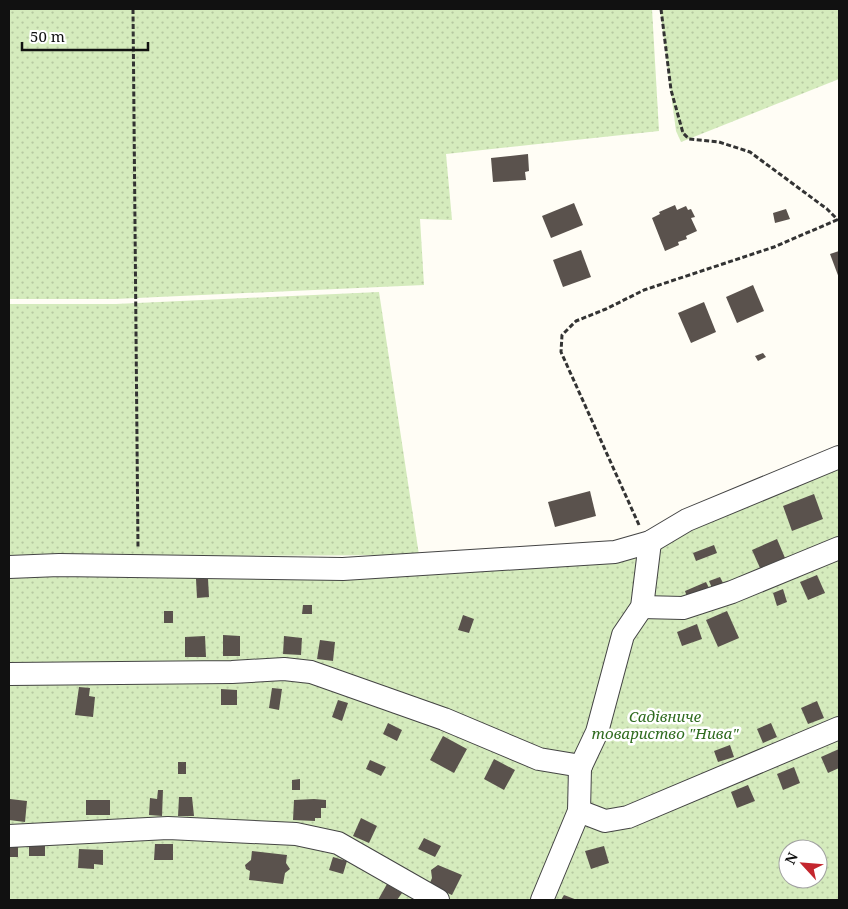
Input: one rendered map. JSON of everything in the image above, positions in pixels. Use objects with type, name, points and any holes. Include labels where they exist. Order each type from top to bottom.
[{"type":"street","points":[[9,567],[59,565],[343,569],[600,554],[615,552],[650,542],[687,520],[839,457]]},
{"type":"street","points":[[542,900],[578,811],[582,766],[597,732],[624,636],[642,607],[650,542]]},
{"type":"street","points":[[642,607],[683,608],[732,592],[839,548]]},
{"type":"street","points":[[9,674],[232,672],[284,669],[311,672],[444,719],[539,759],[582,766]]},
{"type":"street","points":[[578,811],[605,820],[628,817],[839,728]]},
{"type":"street","points":[[9,836],[168,828],[296,834],[338,843],[438,900]]},
{"type":"path","points":[[132,9],[138,566]]},
{"type":"path","points":[[650,542],[639,526],[561,352],[562,334],[576,321],[606,309],[644,290],[774,247],[839,220],[750,152],[719,142],[689,139],[683,133],[671,90],[661,9]]},
{"type":"green space","points":[[9,9],[652,9],[659,131],[446,154],[452,220],[420,219],[424,285],[115,299],[9,299]]},
{"type":"green space","points":[[660,9],[839,9],[839,79],[681,142],[676,131]]},
{"type":"green space","points":[[379,292],[419,555],[9,557],[9,304],[116,304]]},
{"type":"green space","name":"Садівниче товариство \"Нива\"","points":[[839,469],[839,900],[9,900],[9,572],[616,560]]},
{"type":"building","points":[[528,154],[529,171],[525,172],[526,180],[493,182],[491,158]]},
{"type":"building","points":[[574,203],[583,225],[551,238],[542,216]]},
{"type":"building","points":[[675,205],[677,210],[686,206],[688,210],[691,209],[695,217],[691,218],[697,231],[686,236],[687,239],[678,242],[679,245],[665,251],[652,218],[660,214],[659,212]]},
{"type":"building","points":[[786,209],[790,219],[775,223],[773,213]]},
{"type":"building","points":[[581,250],[591,277],[563,287],[553,260]]},
{"type":"building","points":[[839,251],[839,278],[830,254]]},
{"type":"building","points":[[753,285],[764,311],[737,323],[726,297]]},
{"type":"building","points":[[704,302],[716,332],[691,343],[678,313]]},
{"type":"building","points":[[763,353],[766,357],[758,361],[755,356]]},
{"type":"building","points":[[590,491],[596,516],[555,527],[548,502]]},
{"type":"building","points":[[814,494],[823,519],[792,531],[783,506]]},
{"type":"building","points":[[777,539],[785,558],[760,568],[752,550]]},
{"type":"building","points":[[714,545],[717,553],[696,561],[693,553]]},
{"type":"building","points":[[817,575],[825,593],[808,600],[800,582]]},
{"type":"building","points":[[720,577],[723,583],[712,588],[709,581]]},
{"type":"building","points":[[196,579],[208,579],[209,597],[197,598]]},
{"type":"building","points":[[706,582],[709,588],[687,597],[685,591]]},
{"type":"building","points":[[783,589],[787,602],[777,606],[773,593]]},
{"type":"building","points":[[303,605],[312,605],[312,614],[302,614]]},
{"type":"building","points":[[164,611],[173,611],[173,623],[164,623]]},
{"type":"building","points":[[727,611],[739,638],[718,647],[706,620]]},
{"type":"building","points":[[463,615],[474,619],[469,633],[458,630]]},
{"type":"building","points":[[697,624],[702,639],[682,646],[677,632]]},
{"type":"building","points":[[223,635],[240,636],[240,656],[223,656]]},
{"type":"building","points":[[205,636],[206,657],[185,657],[185,637]]},
{"type":"building","points":[[284,636],[302,638],[301,655],[283,654]]},
{"type":"building","points":[[320,640],[335,642],[333,661],[317,659]]},
{"type":"building","points":[[79,687],[90,688],[89,696],[95,697],[93,717],[75,715]]},
{"type":"building","points":[[272,688],[282,689],[279,710],[269,708]]},
{"type":"building","points":[[221,689],[237,690],[237,705],[221,705]]},
{"type":"building","points":[[338,700],[348,703],[342,721],[332,717]]},
{"type":"building","points":[[817,701],[824,718],[808,724],[801,708]]},
{"type":"building","points":[[388,723],[402,730],[397,741],[383,734]]},
{"type":"building","points":[[771,723],[777,737],[763,743],[757,729]]},
{"type":"building","points":[[443,736],[467,749],[454,773],[430,760]]},
{"type":"building","points":[[730,745],[734,757],[718,762],[714,751]]},
{"type":"building","points":[[839,749],[839,768],[828,773],[821,757]]},
{"type":"building","points":[[494,759],[515,770],[504,790],[484,779]]},
{"type":"building","points":[[370,760],[386,767],[381,776],[366,769]]},
{"type":"building","points":[[178,762],[186,762],[186,774],[178,774]]},
{"type":"building","points":[[794,767],[800,783],[783,790],[777,774]]},
{"type":"building","points":[[300,779],[300,790],[292,790],[292,780]]},
{"type":"building","points":[[748,785],[755,801],[737,808],[731,792]]},
{"type":"building","points":[[158,790],[163,790],[162,816],[149,815],[150,798],[157,799]]},
{"type":"building","points":[[179,797],[192,797],[194,816],[178,816]]},
{"type":"building","points":[[10,799],[27,801],[25,822],[9,820]]},
{"type":"building","points":[[86,800],[110,800],[110,815],[86,815]]},
{"type":"building","points":[[294,800],[326,800],[326,808],[321,808],[321,818],[315,818],[315,821],[293,820]]},
{"type":"building","points":[[361,818],[377,826],[369,843],[353,836]]},
{"type":"building","points":[[424,838],[441,846],[435,857],[418,849]]},
{"type":"building","points":[[45,844],[45,856],[29,856],[29,845]]},
{"type":"building","points":[[155,844],[173,844],[173,860],[154,860]]},
{"type":"building","points":[[9,846],[18,846],[18,857],[9,857]]},
{"type":"building","points":[[604,846],[609,863],[591,869],[585,851]]},
{"type":"building","points":[[79,849],[103,850],[103,865],[94,864],[94,869],[78,868]]},
{"type":"building","points":[[252,851],[287,855],[286,863],[290,869],[285,873],[283,884],[249,880],[250,871],[246,869],[245,865],[251,860]]},
{"type":"building","points":[[333,857],[347,861],[343,874],[329,870]]},
{"type":"building","points":[[438,865],[462,875],[452,895],[429,885],[432,878],[431,870]]},
{"type":"building","points":[[387,884],[402,893],[397,900],[378,900]]},
{"type":"building","points":[[564,895],[577,900],[561,900]]}]
